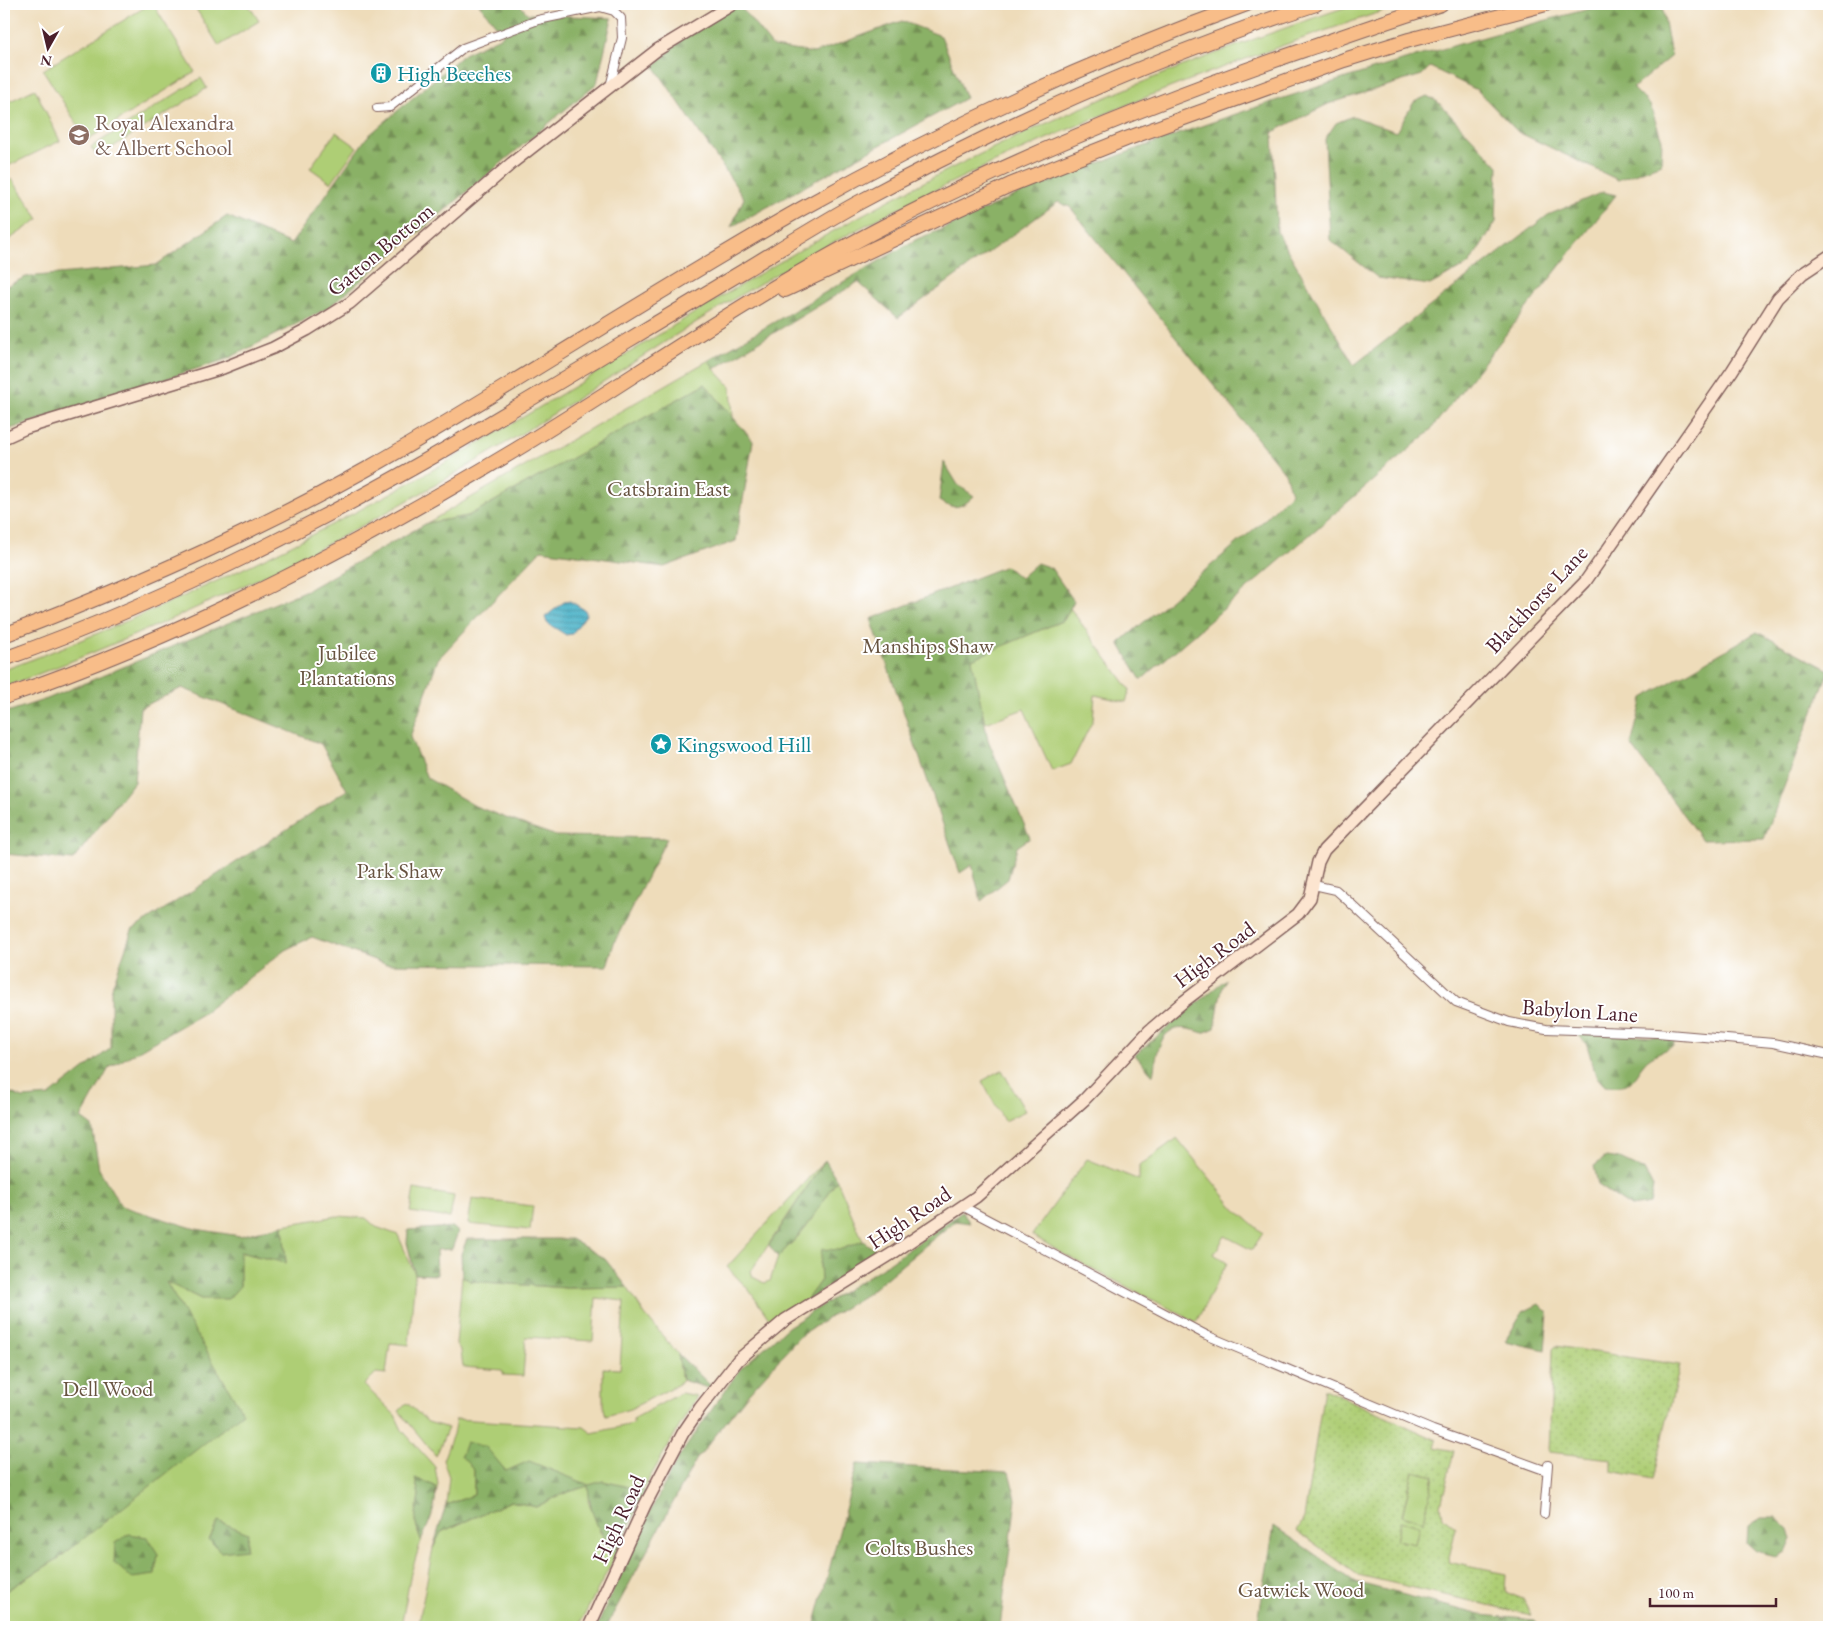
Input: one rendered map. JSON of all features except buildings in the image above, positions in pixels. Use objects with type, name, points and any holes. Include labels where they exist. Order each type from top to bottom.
[{"type":"highway","points":[[4,635],[84,604],[192,557],[365,470],[800,210],[898,157],[1065,76],[1247,4]]},
{"type":"highway","points":[[4,659],[186,584],[349,504],[459,441],[854,205],[977,141],[1053,106],[1236,30],[1316,4]]},
{"type":"highway","points":[[4,697],[156,639],[318,562],[515,450],[721,319],[807,268],[919,207],[1107,122],[1242,71],[1441,4]]},
{"type":"highway","points":[[721,319],[1001,189],[1126,139],[1344,60],[1409,40],[1546,4]]},
{"type":"street","name":"Gatton Bottom","points":[[4,438],[26,428],[223,368],[273,348],[307,330],[350,302],[512,163],[658,50],[734,4]]},
{"type":"street","points":[[377,108],[390,107],[463,48],[538,20],[600,7],[614,11],[621,18],[622,38],[610,87]]},
{"type":"street","name":"Blackhorse Lane","points":[[1314,885],[1318,862],[1335,837],[1585,582],[1732,371],[1778,298],[1802,274],[1829,256]]},
{"type":"street","name":"Babylon Lane","points":[[1314,885],[1336,890],[1456,1002],[1509,1022],[1546,1030],[1657,1033],[1773,1043],[1829,1055]]},
{"type":"street","name":"High Road","points":[[589,1627],[645,1505],[683,1433],[738,1360],[784,1320],[962,1206],[1020,1158],[1084,1100],[1148,1031],[1298,914],[1310,898],[1314,885]]},
{"type":"street","points":[[962,1206],[1206,1335],[1433,1430],[1547,1468],[1544,1514]]},
{"type":"green space","points":[[150,4],[153,4],[195,72],[87,140],[43,70]]},
{"type":"green space","points":[[193,4],[248,4],[259,21],[219,46]]},
{"type":"green space","points":[[479,4],[519,4],[528,14],[612,18],[597,83],[328,308],[227,359],[4,431],[4,287],[26,277],[156,265],[227,216],[291,244],[367,137],[464,54],[504,35]]},
{"type":"green space","points":[[718,4],[738,4],[773,47],[814,53],[902,21],[941,36],[966,98],[731,227],[744,198],[654,66]]},
{"type":"green space","points":[[1355,4],[1405,4],[1324,31],[1164,90],[1085,122],[929,193],[853,232],[740,295],[554,414],[478,460],[363,525],[187,612],[4,687],[4,670],[183,597],[299,541],[413,481],[811,244],[920,184],[1041,126],[1165,73]]},
{"type":"green space","points":[[1609,4],[1665,4],[1663,10],[1671,56],[1633,88],[1650,105],[1662,140],[1661,164],[1618,180],[1518,132],[1477,90],[1430,67],[1422,75],[1328,104],[1273,132],[1277,232],[1354,365],[1548,215],[1603,192],[1616,195],[1428,433],[1141,680],[1119,643],[1260,524],[1291,493],[1285,473],[1070,207],[1058,202],[898,318],[858,282],[714,369],[709,360],[917,239],[1038,186],[1108,159],[1321,86],[1465,43]]},
{"type":"green space","points":[[201,78],[207,88],[97,157],[91,147]]},
{"type":"green space","points":[[35,89],[60,141],[4,168],[4,104]]},
{"type":"green space","points":[[1427,96],[1438,102],[1498,166],[1496,222],[1469,264],[1430,285],[1378,278],[1330,240],[1325,139],[1336,123],[1353,116],[1396,132],[1414,102]]},
{"type":"green space","points":[[336,132],[357,147],[331,183],[310,168]]},
{"type":"green space","points":[[12,179],[39,219],[4,243],[4,185]]},
{"type":"green space","points":[[709,360],[714,369],[731,387],[733,417],[705,384],[468,516],[427,523]]},
{"type":"green space","points":[[705,384],[753,441],[736,541],[664,567],[541,550],[438,659],[410,737],[427,778],[475,806],[556,836],[667,838],[614,943],[607,966],[385,964],[312,937],[285,950],[202,1014],[109,1068],[81,1118],[92,1126],[99,1169],[121,1206],[196,1229],[240,1236],[283,1225],[286,1263],[240,1252],[240,1286],[228,1299],[201,1299],[166,1282],[243,1413],[59,1558],[4,1592],[4,1090],[23,1098],[49,1096],[111,1048],[111,990],[132,930],[347,790],[321,744],[182,688],[140,708],[134,782],[73,860],[4,854],[4,713],[47,699],[309,589],[427,523],[468,516]]},
{"type":"green space","points":[[944,462],[958,485],[974,496],[961,505],[953,507],[939,501]]},
{"type":"green space","name":"Manships Shaw","points":[[1037,563],[1051,568],[1074,601],[1064,620],[972,659],[988,740],[1030,838],[1017,847],[1008,879],[981,901],[972,865],[960,873],[871,619],[1006,566],[1020,578]]},
{"type":"green space","points":[[1070,608],[1130,690],[1126,702],[1095,695],[1093,720],[1071,764],[1052,771],[1024,709],[985,723],[971,659],[1064,620]]},
{"type":"green space","points":[[1757,632],[1829,670],[1764,839],[1702,840],[1631,745],[1643,698]]},
{"type":"green space","points":[[1226,979],[1220,997],[1215,1028],[1203,1033],[1189,1029],[1171,1031],[1161,1043],[1153,1075],[1135,1055]]},
{"type":"green space","points":[[1577,1033],[1676,1038],[1673,1046],[1648,1059],[1627,1085],[1605,1086],[1596,1076],[1587,1045]]},
{"type":"green space","points":[[1002,1070],[1025,1111],[1004,1121],[982,1081]]},
{"type":"green space","points":[[1177,1138],[1235,1209],[1263,1233],[1252,1250],[1225,1236],[1214,1254],[1227,1263],[1196,1322],[1067,1256],[1032,1235],[1087,1159],[1139,1180],[1139,1166]]},
{"type":"green space","points":[[1606,1157],[1620,1159],[1645,1171],[1653,1187],[1650,1204],[1631,1207],[1598,1185],[1594,1166]]},
{"type":"green space","points":[[825,1160],[751,1271],[753,1277],[764,1283],[770,1281],[778,1257],[805,1229],[837,1180],[863,1241],[839,1250],[820,1264],[821,1280],[805,1302],[772,1323],[749,1290],[727,1267]]},
{"type":"green space","points":[[825,1160],[837,1180],[805,1229],[778,1257],[769,1245]]},
{"type":"green space","points":[[414,1189],[454,1196],[450,1218],[410,1212]]},
{"type":"green space","points":[[472,1199],[533,1206],[530,1230],[468,1224]]},
{"type":"green space","points":[[962,1212],[970,1223],[955,1221],[867,1294],[801,1335],[748,1394],[696,1460],[606,1627],[597,1627],[634,1542],[679,1457],[740,1369],[788,1327],[889,1263]]},
{"type":"green space","points":[[337,1216],[366,1218],[376,1227],[398,1235],[415,1274],[409,1345],[390,1343],[386,1374],[376,1373],[364,1385],[395,1415],[402,1430],[435,1467],[438,1484],[436,1496],[435,1486],[415,1479],[419,1495],[415,1521],[421,1541],[411,1573],[401,1627],[4,1627],[4,1592],[59,1558],[166,1281],[201,1299],[240,1286],[239,1252],[286,1263],[283,1225]]},
{"type":"green space","points":[[453,1227],[458,1232],[452,1249],[436,1250],[437,1275],[415,1274],[407,1243],[408,1230]]},
{"type":"green space","points":[[467,1239],[571,1239],[605,1259],[627,1287],[567,1288],[470,1281],[462,1276],[461,1254]]},
{"type":"green space","points":[[863,1241],[880,1253],[805,1302],[821,1280],[820,1264],[822,1249],[839,1250]]},
{"type":"green space","points":[[462,1276],[470,1281],[567,1288],[627,1287],[645,1315],[678,1354],[682,1380],[679,1384],[630,1409],[606,1416],[603,1405],[603,1368],[620,1369],[624,1301],[596,1298],[593,1341],[526,1337],[523,1376],[504,1375],[502,1370],[463,1367],[461,1351],[456,1344]]},
{"type":"green space","points":[[1539,1304],[1548,1313],[1545,1350],[1505,1341],[1523,1312]]},
{"type":"green space","points":[[1556,1346],[1680,1365],[1653,1479],[1611,1471],[1611,1459],[1549,1452],[1553,1349]]},
{"type":"green space","points":[[678,1354],[710,1385],[708,1388],[682,1380]]},
{"type":"green space","points":[[1324,1389],[1437,1440],[1435,1447],[1454,1451],[1441,1505],[1443,1517],[1456,1528],[1448,1562],[1506,1574],[1505,1592],[1523,1599],[1531,1615],[1358,1575],[1297,1531],[1304,1518]],"holes":[[[1413,1471],[1434,1476],[1424,1521],[1402,1515]],[[1400,1521],[1419,1526],[1415,1544],[1396,1540]]]},
{"type":"green space","points":[[681,1393],[697,1396],[642,1491],[603,1481],[588,1500],[600,1532],[616,1555],[578,1627],[418,1627],[433,1548],[441,1532],[511,1501],[536,1507],[562,1494],[588,1485],[506,1471],[474,1470],[474,1495],[446,1505],[449,1477],[443,1460],[453,1434],[456,1419],[584,1427],[592,1433],[633,1424],[633,1419]]},
{"type":"green space","points":[[407,1403],[428,1422],[448,1428],[436,1456],[399,1411]]},
{"type":"green space","points":[[466,1442],[486,1447],[506,1471],[529,1461],[589,1485],[603,1481],[645,1491],[616,1555],[596,1523],[588,1486],[562,1494],[536,1507],[511,1501],[441,1532],[433,1548],[446,1505],[474,1495],[474,1470],[461,1456]]},
{"type":"green space","name":"Colts Bushes","points":[[857,1464],[1009,1472],[1016,1499],[1000,1627],[814,1627]]},
{"type":"green space","points":[[1413,1471],[1434,1476],[1424,1521],[1402,1516]]},
{"type":"green space","points":[[415,1478],[435,1486],[436,1493],[430,1521],[421,1541],[415,1521],[419,1495]]},
{"type":"green space","points":[[1761,1517],[1777,1517],[1789,1528],[1792,1538],[1786,1552],[1776,1557],[1756,1552],[1747,1544],[1748,1526]]},
{"type":"green space","points":[[218,1521],[248,1533],[246,1549],[221,1552],[209,1540]]},
{"type":"green space","points":[[1400,1521],[1420,1525],[1415,1544],[1396,1540]]},
{"type":"green space","name":"Gatwick Wood","points":[[1274,1526],[1355,1582],[1481,1615],[1535,1620],[1541,1627],[1257,1627]]},
{"type":"green space","points":[[129,1534],[147,1537],[158,1554],[155,1575],[132,1578],[114,1563],[115,1543]]},
{"type":"water","points":[[570,601],[585,610],[586,615],[572,634],[566,635],[547,623],[545,617],[564,602]]},
{"type":"place","name":"High Beeches","points":[[381,73]]},
{"type":"place","name":"Royal Alexandra & Albert School","points":[[79,135]]},
{"type":"place","name":"Kingswood Hill","points":[[661,744]]},
{"type":"park label","name":"Catsbrain East","points":[[668,488]]},
{"type":"park label","name":"Jubilee Plantations","points":[[347,664]]},
{"type":"park label","name":"Park Shaw","points":[[400,870]]},
{"type":"park label","name":"Dell Wood","points":[[108,1388]]}]
